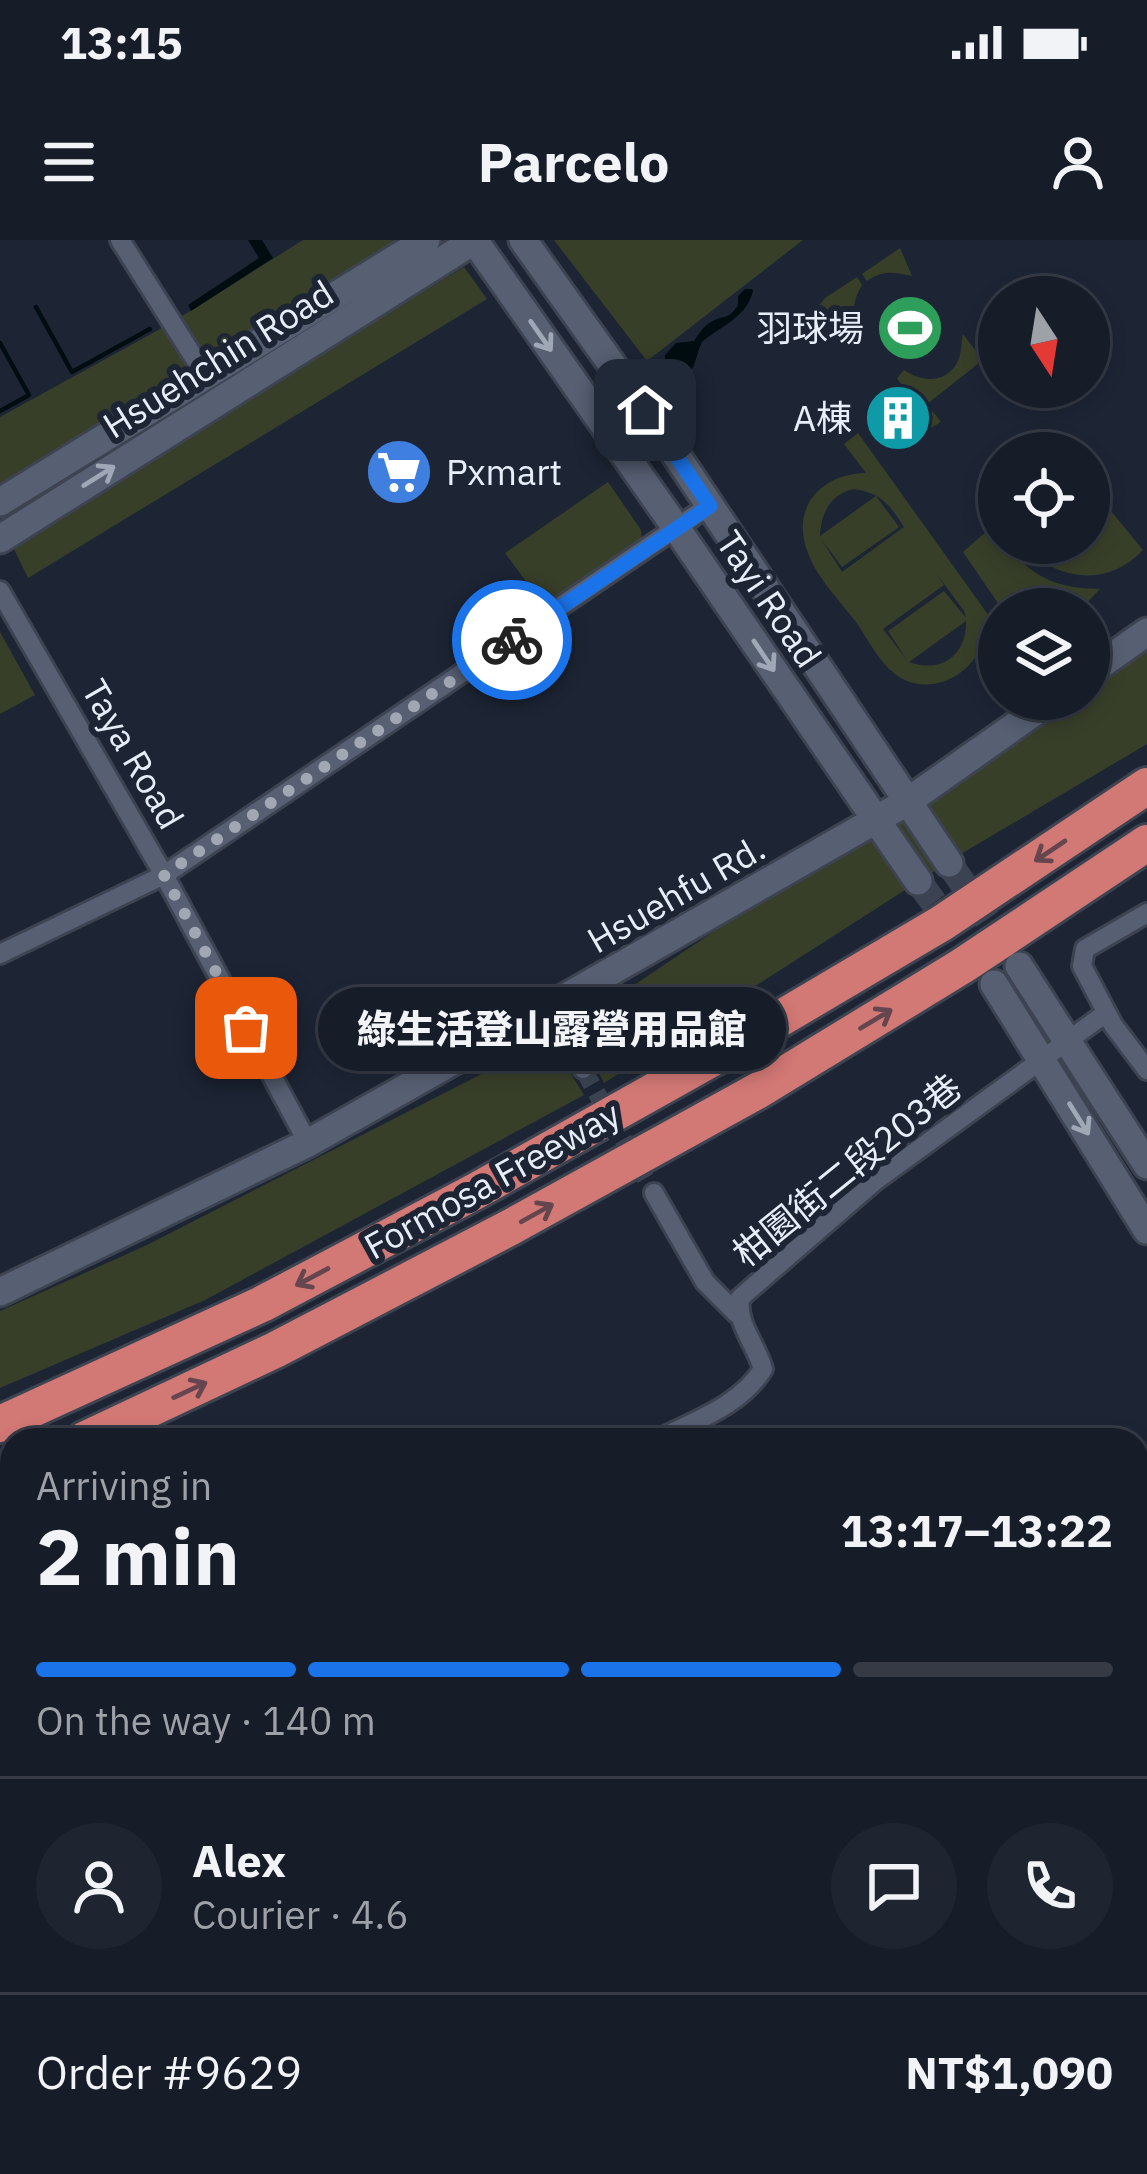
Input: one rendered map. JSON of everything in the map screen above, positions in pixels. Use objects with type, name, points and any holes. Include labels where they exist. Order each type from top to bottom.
[{"type":"highway","name":"Formosa Freeway","points":[[0,1424],[262,1304],[474,1192],[943,923],[1147,786]]},
{"type":"highway","name":"Formosa Freeway","points":[[109,1428],[275,1350],[759,1090],[962,966],[1147,843]]},
{"type":"street","points":[[120,240],[206,375]]},
{"type":"street","name":"Hsuehchin Road","points":[[0,502],[426,240]]},
{"type":"street","name":"Hsuehchin Road","points":[[0,538],[475,240]]},
{"type":"street","name":"Tayi Road","points":[[475,240],[918,881]]},
{"type":"street","name":"Tayi Road","points":[[523,240],[658,428],[949,863]]},
{"type":"street","points":[[0,954],[164,875],[710,506]]},
{"type":"street","name":"Taya Road","points":[[0,591],[164,875],[308,1142]]},
{"type":"street","points":[[1110,658],[1147,632]]},
{"type":"street","name":"Hsuehfu Rd.","points":[[0,1292],[308,1142],[548,1008],[876,821],[1023,720]]},
{"type":"street","points":[[1147,913],[1085,949],[1082,966],[1106,1013],[1147,1070]]},
{"type":"street","points":[[1019,966],[1147,1166]]},
{"type":"street","points":[[994,984],[1147,1230]]},
{"type":"street","points":[[548,1008],[583,1069]]},
{"type":"street","name":"柑園街二段203巷","points":[[681,1428],[734,1401],[763,1369],[737,1314],[740,1298],[875,1181],[1106,1013]]},
{"type":"street","points":[[655,1193],[705,1282],[737,1314]]},
{"type":"green space","points":[[303,240],[403,240],[0,495],[0,417],[171,323]]},
{"type":"green space","points":[[554,240],[803,240],[647,361]]},
{"type":"green space","points":[[900,248],[912,276],[889,273],[867,281],[862,274]]},
{"type":"green space","points":[[464,267],[487,299],[28,578],[11,543]]},
{"type":"green space","points":[[857,277],[862,285],[855,300],[856,328],[852,332],[819,306]]},
{"type":"green space","name":"羽球場","points":[[919,298],[941,321],[901,358],[879,335]]},
{"type":"green space","points":[[963,334],[978,354],[978,364],[927,404],[941,422],[929,429],[897,378],[904,370],[925,379],[939,378],[959,359]]},
{"type":"green space","points":[[858,433],[978,601],[978,653],[948,680],[921,684],[889,669],[812,562],[803,536],[807,508],[823,487],[866,473],[844,444]],"holes":[[[854,489],[876,496],[820,536],[828,506],[839,495]],[[878,497],[904,527],[842,572],[821,539],[842,567],[899,527]],[[936,573],[964,611],[966,618],[944,591],[888,631],[907,660],[883,629],[944,585]],[[966,621],[965,633],[950,659],[932,665],[909,662]]]},
{"type":"green space","points":[[608,482],[641,530],[642,540],[548,611],[505,553]]},
{"type":"green space","points":[[1110,510],[1143,550],[1128,563],[1097,575],[1064,572],[1048,565],[1110,564]]},
{"type":"green space","points":[[978,539],[978,564],[1024,564],[1048,580],[1079,588],[988,588],[963,552]]},
{"type":"green space","points":[[0,632],[35,695],[0,714]]},
{"type":"green space","points":[[1147,632],[1147,744],[966,851],[604,1083],[575,1025],[1023,720],[1110,720],[1110,658]]},
{"type":"green space","points":[[550,1039],[584,1095],[205,1300],[0,1388],[0,1311],[147,1245]]},
{"type":"shaded area","points":[[248,240],[262,240],[273,258],[191,311],[188,305],[259,258]]},
{"type":"shaded area","points":[[745,289],[753,291],[745,308],[702,342],[690,371],[667,377],[665,355],[676,343],[694,341],[708,323],[731,313]]},
{"type":"waterway","points":[[36,307],[72,372],[150,329]]},
{"type":"waterway","points":[[0,343],[29,395],[0,411]]},
{"type":"tunnel","points":[[949,863],[1010,953]]},
{"type":"tunnel","points":[[918,881],[994,984]]},
{"type":"tunnel","points":[[583,1069],[654,1193]]},
{"type":"way so far","points":[[246,1028],[164,875],[512,640]]},
{"type":"place","name":"羽球場","points":[[910,328]]},
{"type":"place","name":"A棟","points":[[898,418]]},
{"type":"place","name":"Pxmart","points":[[399,472]]},
{"type":"place","name":"綠生活登山露營用品館","points":[[246,1028]]},
{"type":"route","points":[[512,640],[710,506],[645,410]]}]
